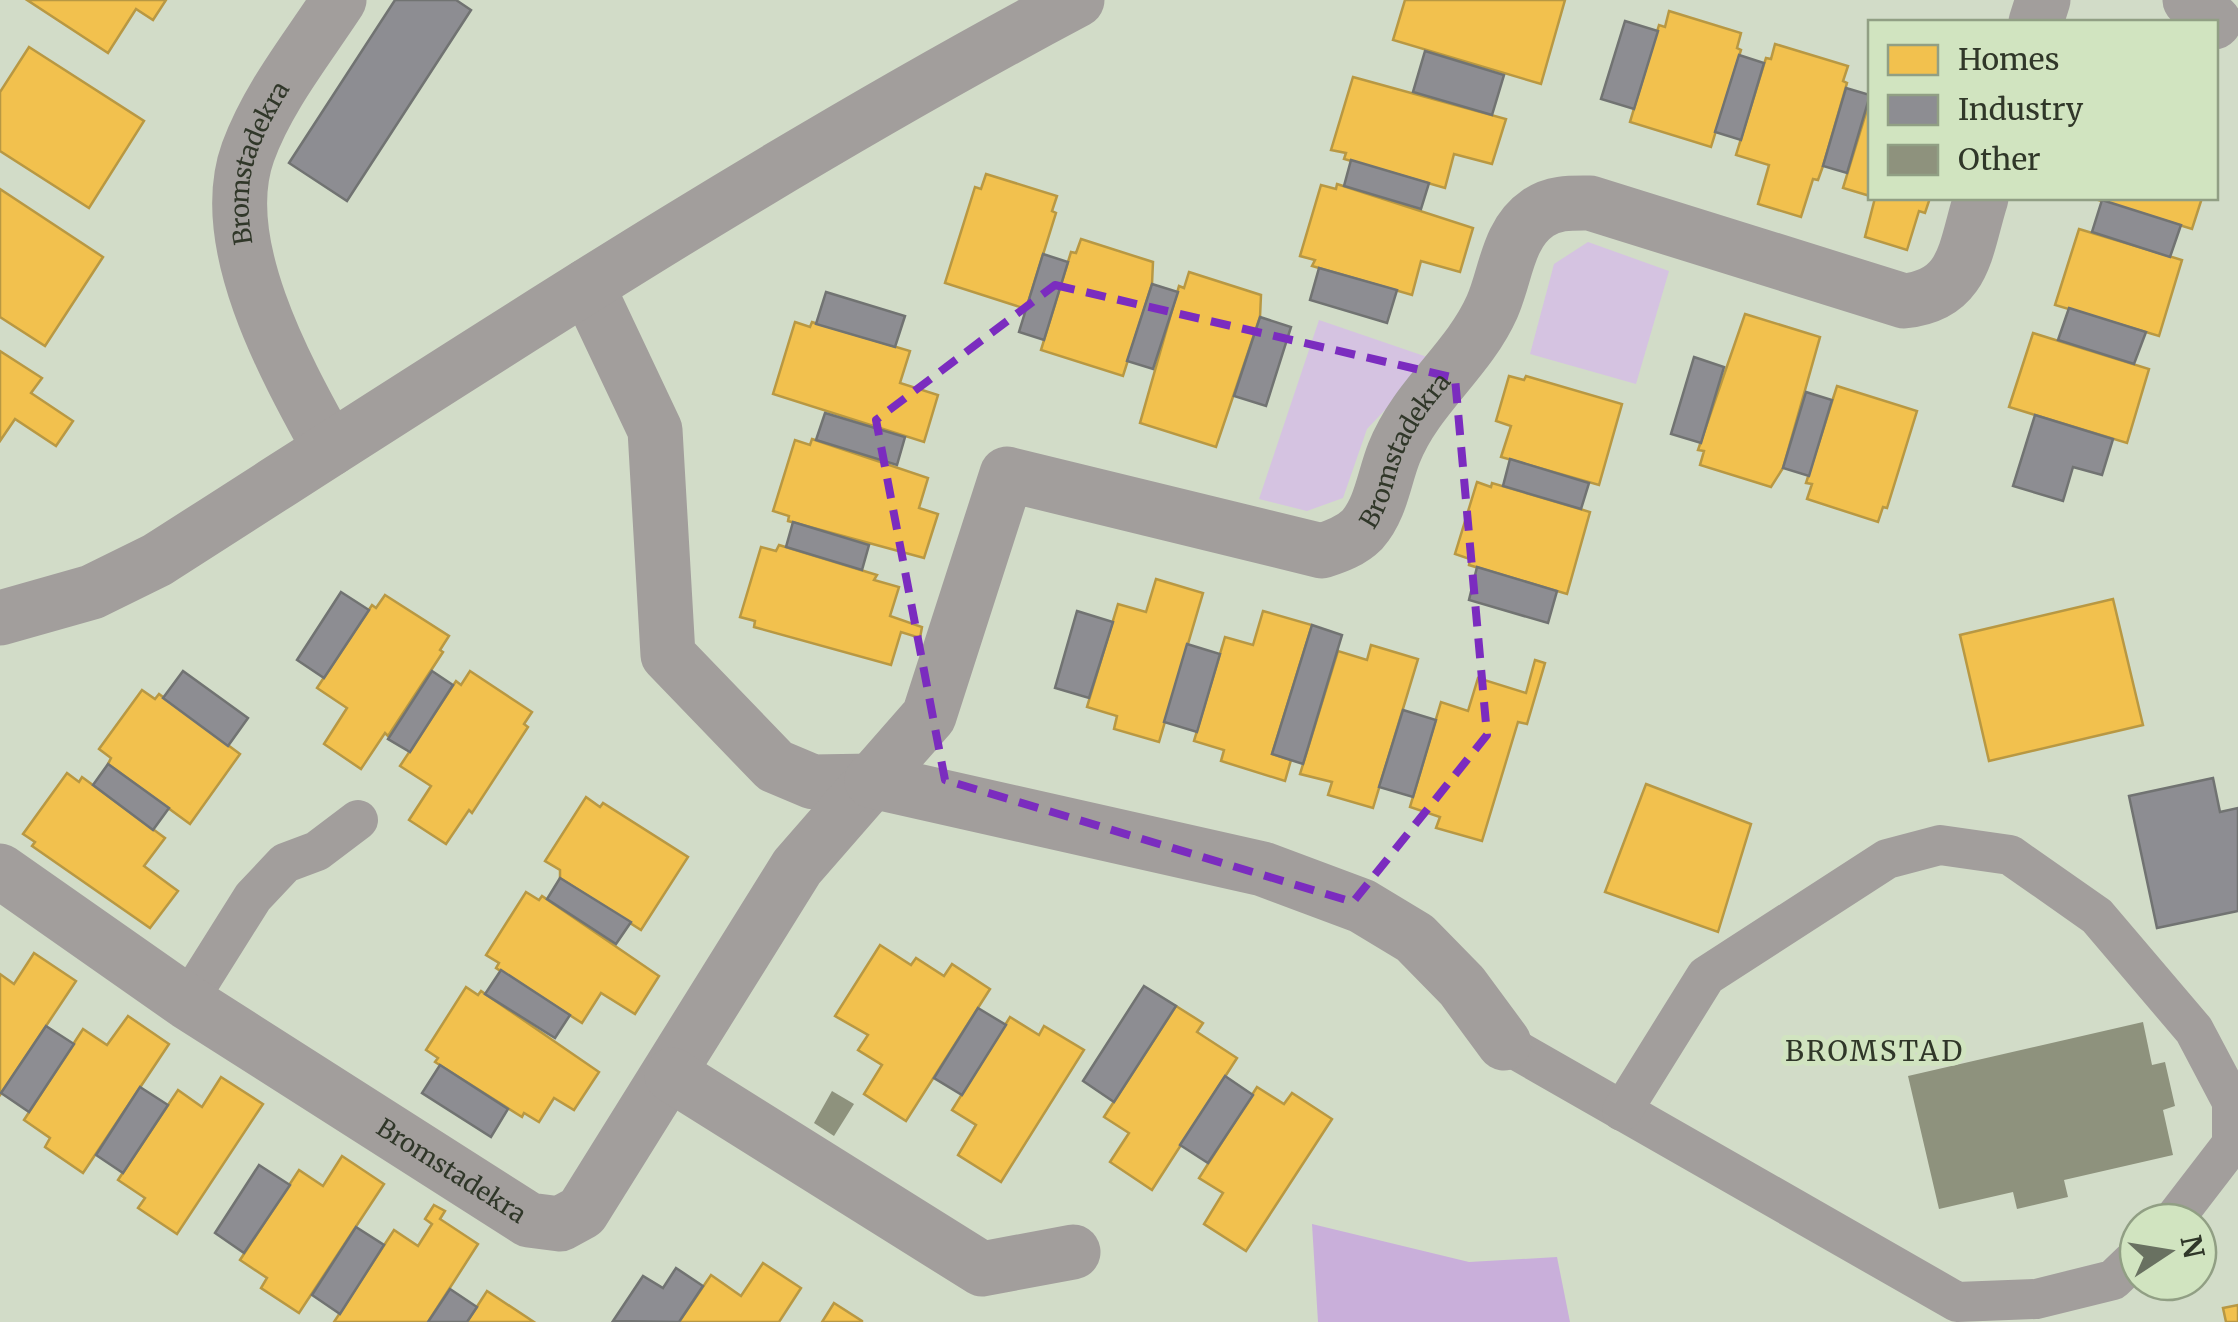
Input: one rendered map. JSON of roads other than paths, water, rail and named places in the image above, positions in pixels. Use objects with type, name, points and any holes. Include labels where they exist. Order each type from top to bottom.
[{"type":"street","name":"Bromstadekra","points":[[330,449],[292,380],[266,316],[239,215],[247,155],[272,104],[339,0]]},
{"type":"street","points":[[0,618],[92,592],[157,560],[587,286],[918,84],[1077,0]]},
{"type":"street","points":[[2190,0],[2212,20]]},
{"type":"street","points":[[2218,26],[2238,48]]},
{"type":"street","name":"Bromstadekra","points":[[0,871],[187,1002],[530,1220],[560,1224],[582,1212],[672,1074],[798,867],[928,716],[1007,474],[1322,551],[1360,532],[1373,515],[1395,450],[1413,416],[1469,347],[1492,308],[1514,242],[1539,212],[1560,204],[1590,203],[1904,301],[1929,298],[1946,289],[1957,274],[1980,200]]},
{"type":"street","points":[[587,286],[655,430],[668,655],[775,766],[812,782],[872,781],[1264,870],[1362,906],[1414,938],[1462,986],[1504,1043]]},
{"type":"street","points":[[672,1074],[982,1269],[1073,1252]]},
{"type":"lane","points":[[187,1002],[253,898],[285,863],[317,851],[358,820]]},
{"type":"lane","points":[[1622,1111],[1706,976],[1887,859],[1940,845],[2010,855],[2097,916],[2194,1030],[2232,1102],[2232,1144],[2187,1202]]},
{"type":"lane","points":[[1504,1043],[1957,1302],[2036,1299],[2113,1280],[2118,1275]]},
{"type":"district","name":"BROMSTAD","points":[[1875,1051]]}]
